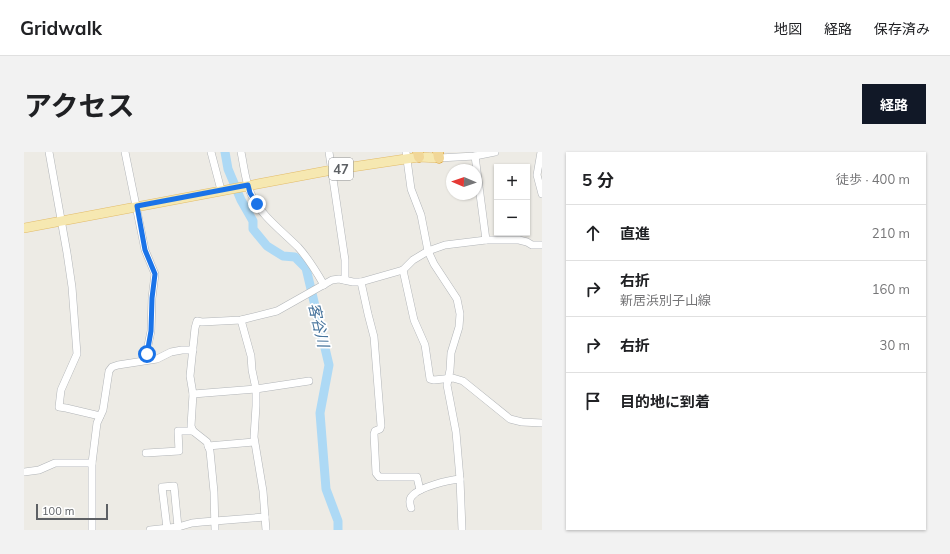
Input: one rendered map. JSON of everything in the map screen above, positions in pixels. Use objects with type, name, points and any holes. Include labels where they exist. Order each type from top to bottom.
[{"type":"main road","name":"47","points":[[24,228],[406,155],[439,155]]},
{"type":"street","points":[[49,152],[72,287],[77,354],[61,390],[59,407],[100,416]]},
{"type":"street","points":[[126,152],[145,250],[155,274],[152,298],[151,331],[145,360]]},
{"type":"street","points":[[211,152],[222,190]]},
{"type":"street","points":[[241,152],[246,185],[250,193],[268,220],[298,247],[310,262],[323,285]]},
{"type":"street","points":[[329,152],[345,260],[345,280]]},
{"type":"street","points":[[439,155],[475,156],[495,152]]},
{"type":"street","points":[[541,152],[537,175],[542,194]]},
{"type":"street","points":[[406,155],[412,189],[421,215],[428,251],[438,270],[457,299],[459,306],[459,327],[451,353],[448,386],[456,432],[462,530]]},
{"type":"street","points":[[475,156],[486,240]]},
{"type":"street","points":[[215,530],[214,492],[208,446],[207,442],[193,431],[191,426],[193,394],[190,376],[197,321],[241,320],[277,311],[332,280],[339,279],[361,282],[403,270],[413,260],[428,251],[445,245],[486,240],[519,240],[532,245],[542,245]]},
{"type":"street","points":[[403,270],[414,320],[425,345],[430,379],[463,381],[510,419],[522,422],[542,423]]},
{"type":"street","points":[[361,282],[374,337],[381,426],[380,429],[375,431],[374,434],[376,474],[379,477],[417,477],[420,490]]},
{"type":"street","points":[[241,320],[251,356],[256,389],[254,442],[263,490],[266,530]]},
{"type":"street","points":[[92,530],[92,463],[97,423],[104,404],[109,371],[112,367],[118,364],[138,363],[145,360],[157,359],[172,352],[193,350]]},
{"type":"street","points":[[193,394],[256,389],[309,381]]},
{"type":"street","points":[[146,453],[179,450],[178,431],[193,431]]},
{"type":"street","points":[[208,446],[254,442]]},
{"type":"street","points":[[24,472],[39,470],[55,463],[92,463]]},
{"type":"street","points":[[410,508],[410,500],[412,496],[420,490],[445,480],[460,479]]},
{"type":"street","points":[[167,528],[162,487],[174,486],[178,527]]},
{"type":"street","points":[[150,530],[178,527],[192,523],[265,517]]},
{"type":"waterway","name":"客谷川","points":[[225,152],[228,169],[241,200],[253,221],[253,229],[267,246],[283,256],[295,257],[306,268],[329,365],[320,413],[326,489],[338,521],[338,530]]},
{"type":"route","points":[[147,354],[151,331],[152,298],[155,274],[141,236],[137,206],[248,185],[250,193],[257,204]]}]
